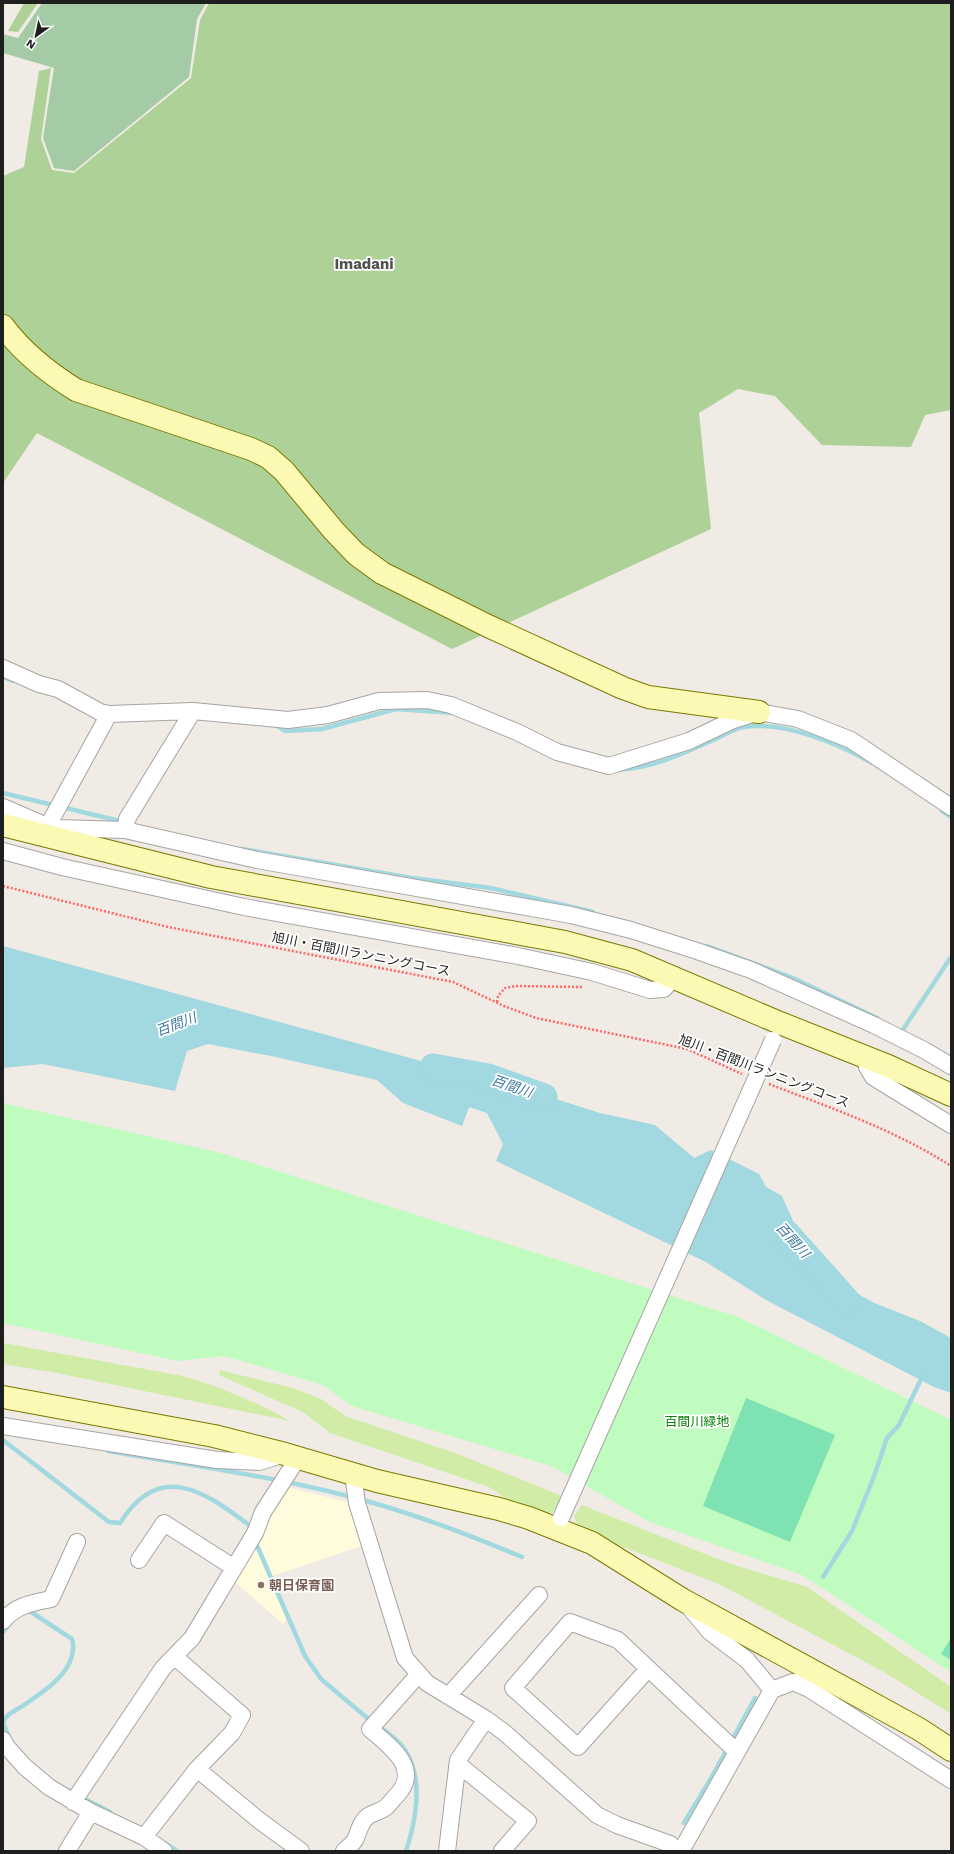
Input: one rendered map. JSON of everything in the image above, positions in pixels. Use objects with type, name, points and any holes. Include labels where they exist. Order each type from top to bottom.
[{"type":"street","points":[[3,326],[33,360],[76,390],[251,449],[268,457],[284,471],[334,531],[356,554],[382,573],[430,598],[623,688],[648,697],[759,712],[798,719],[851,740],[951,807]]},
{"type":"street","points":[[3,668],[39,684],[58,689],[100,712],[109,714],[193,711],[288,720],[328,715],[380,701],[427,700],[450,705],[517,732],[557,752],[609,766],[689,741],[731,721],[759,712]]},
{"type":"street","points":[[126,825],[193,711]]},
{"type":"street","points":[[45,831],[109,714]]},
{"type":"street","points":[[3,807],[45,831],[58,828],[126,825],[257,860],[571,916],[631,930],[751,970],[874,1025],[924,1050],[951,1066]]},
{"type":"street","points":[[3,825],[45,831],[211,878],[565,942],[632,960],[674,977],[776,1032],[867,1058],[951,1095]]},
{"type":"street","points":[[3,851],[62,867],[244,907],[518,956],[584,970],[650,990],[664,989],[674,977]]},
{"type":"street","points":[[559,1523],[776,1032]]},
{"type":"street","points":[[867,1058],[867,1067],[873,1078],[951,1125]]},
{"type":"street","points":[[3,1397],[214,1436],[292,1456],[355,1491],[500,1509],[559,1523],[683,1600],[801,1666],[919,1729],[951,1750]]},
{"type":"street","points":[[3,1426],[218,1460],[259,1462],[292,1456]]},
{"type":"street","points":[[76,1797],[163,1668],[192,1638],[252,1537],[263,1512],[283,1482],[292,1456]]},
{"type":"street","points":[[355,1491],[405,1658],[426,1683],[505,1733],[597,1815],[670,1844],[677,1851]]},
{"type":"street","points":[[139,1560],[164,1523],[233,1567]]},
{"type":"street","points":[[3,1621],[7,1616],[23,1604],[51,1599],[77,1542]]},
{"type":"street","points":[[448,1696],[539,1595]]},
{"type":"street","points":[[683,1600],[710,1632],[747,1660],[772,1690]]},
{"type":"street","points":[[648,1669],[578,1747],[513,1688],[570,1622],[618,1640],[731,1746]]},
{"type":"street","points":[[147,1833],[198,1769],[232,1733],[242,1715],[175,1657]]},
{"type":"street","points":[[801,1666],[809,1689]]},
{"type":"street","points":[[344,1851],[352,1846],[358,1830],[367,1817],[386,1808],[404,1787],[406,1780],[405,1766],[391,1748],[370,1729],[419,1674]]},
{"type":"street","points":[[681,1851],[731,1746],[772,1690],[793,1682],[809,1689],[951,1780]]},
{"type":"street","points":[[447,1851],[458,1760],[486,1720]]},
{"type":"street","points":[[3,1740],[7,1747],[25,1767],[49,1787],[76,1797],[91,1812],[147,1833],[164,1851]]},
{"type":"street","points":[[458,1764],[528,1821],[502,1851]]},
{"type":"street","points":[[198,1769],[260,1821],[300,1851]]},
{"type":"street","points":[[67,1851],[91,1812]]},
{"type":"path","name":"旭川・百間川ランニングコース","points":[[3,886],[168,927],[453,982],[536,1018],[686,1049],[745,1075]]},
{"type":"path","points":[[497,1002],[498,996],[505,988],[516,986],[585,987]]},
{"type":"path","name":"旭川・百間川ランニングコース","points":[[766,1083],[858,1118],[908,1141],[951,1166]]},
{"type":"shaded area","points":[[287,1487],[351,1503],[364,1545],[267,1578],[287,1619],[283,1624],[233,1580],[254,1547],[260,1542],[258,1535]]},
{"type":"green space","points":[[24,3],[38,3],[18,32],[8,31]]},
{"type":"green space","points":[[42,3],[206,3],[197,19],[189,77],[74,171],[54,168],[43,138],[54,68],[3,53],[3,34],[18,38]]},
{"type":"green space","points":[[209,3],[951,3],[951,410],[925,415],[911,447],[822,445],[775,396],[738,389],[699,413],[711,529],[452,649],[37,433],[3,483],[3,176],[24,167],[39,71],[51,68],[41,139],[52,170],[74,173],[191,78],[200,20]]},
{"type":"green space","name":"百間川緑地","points":[[3,1103],[221,1153],[738,1317],[951,1420],[951,1672],[802,1575],[650,1522],[551,1466],[352,1406],[323,1385],[225,1356],[177,1361],[3,1323]]},
{"type":"green space","points":[[3,1343],[183,1376],[238,1396],[290,1421],[57,1373],[3,1364]]},
{"type":"green space","points":[[220,1370],[293,1388],[321,1399],[345,1416],[455,1453],[562,1496],[557,1509],[545,1516],[520,1508],[489,1487],[330,1433],[303,1412],[219,1375]]},
{"type":"green space","points":[[746,1398],[835,1435],[790,1542],[703,1506]]},
{"type":"green space","points":[[582,1505],[728,1563],[807,1587],[951,1687],[951,1714],[884,1672],[719,1584],[579,1530],[574,1516]]},
{"type":"green space","points":[[951,1638],[951,1660],[941,1654]]},
{"type":"water","points":[[3,946],[534,1092],[600,1113],[655,1125],[694,1158],[711,1150],[759,1174],[766,1187],[782,1196],[814,1268],[872,1302],[920,1321],[951,1338],[951,1393],[934,1387],[766,1300],[706,1262],[496,1161],[503,1144],[487,1113],[469,1107],[462,1126],[403,1103],[377,1080],[271,1056],[208,1044],[187,1051],[175,1091],[43,1064],[3,1068]]},
{"type":"waterway","points":[[3,677],[13,681]]},
{"type":"waterway","points":[[276,725],[285,731],[322,729],[396,709],[454,713]]},
{"type":"waterway","points":[[618,770],[654,764],[688,751],[736,729],[760,726],[793,730],[810,735],[843,748],[872,763]]},
{"type":"waterway","points":[[3,793],[124,822]]},
{"type":"waterway","points":[[942,811],[951,817]]},
{"type":"waterway","points":[[242,849],[412,878],[491,888],[593,912]]},
{"type":"waterway","points":[[707,946],[793,978],[877,1018]]},
{"type":"waterway","points":[[902,1031],[951,957]]},
{"type":"waterway","name":"百間川","points":[[433,1067],[488,1077],[544,1097]]},
{"type":"waterway","name":"百間川","points":[[786,1233],[846,1300]]},
{"type":"waterway","points":[[823,1577],[852,1531],[873,1479],[887,1438],[899,1425],[923,1375]]},
{"type":"waterway","points":[[3,1440],[109,1522],[120,1523],[135,1504],[150,1492],[166,1487],[182,1488],[198,1493],[215,1501],[249,1525],[251,1530]]},
{"type":"waterway","points":[[108,1451],[273,1479],[370,1502],[428,1520],[522,1557]]},
{"type":"waterway","points":[[255,1541],[305,1656],[321,1679],[372,1722]]},
{"type":"waterway","points":[[9,1737],[3,1723],[4,1720],[58,1679],[70,1661],[73,1650],[72,1639],[26,1610]]},
{"type":"waterway","points":[[3,1632],[10,1623]]},
{"type":"waterway","points":[[684,1823],[710,1780],[755,1698]]},
{"type":"waterway","points":[[380,1727],[400,1743],[411,1761],[415,1773],[415,1813],[406,1851]]},
{"type":"waterway","points":[[81,1797],[110,1812]]},
{"type":"waterway","points":[[165,1843],[177,1851]]},
{"type":"place","name":"朝日保育園","points":[[261,1585]]},
{"type":"district","name":"Imadani","points":[[364,264]]}]
